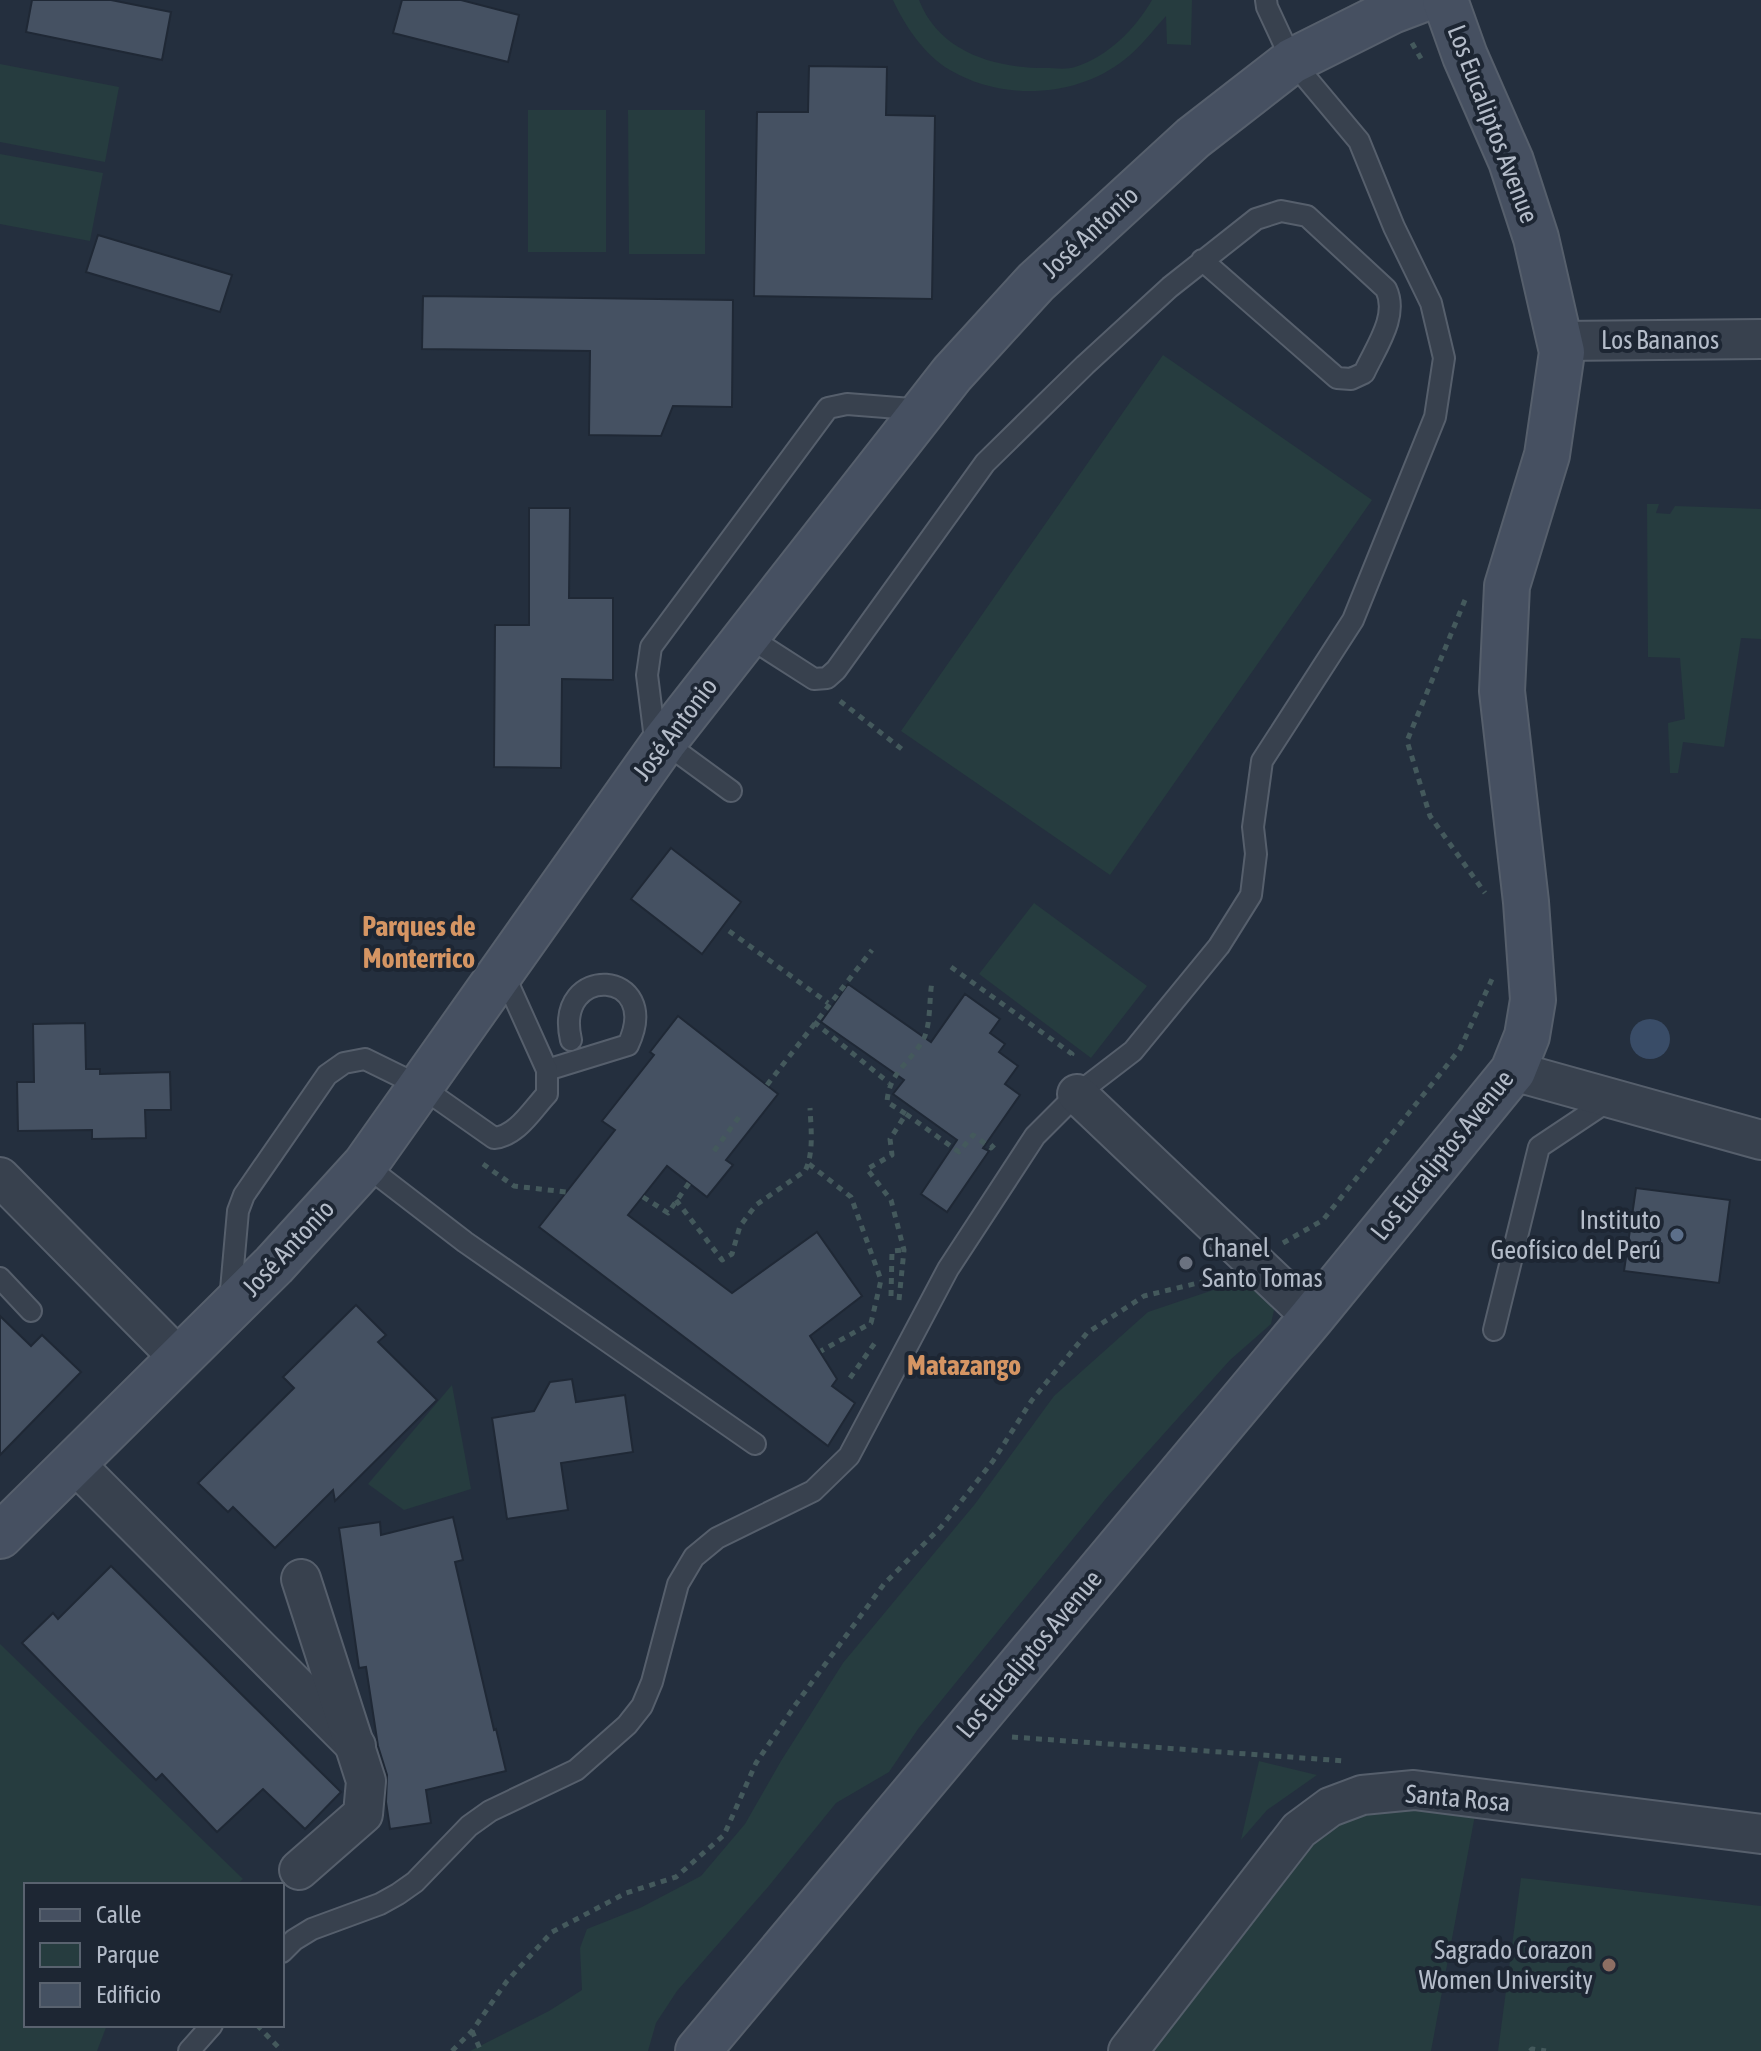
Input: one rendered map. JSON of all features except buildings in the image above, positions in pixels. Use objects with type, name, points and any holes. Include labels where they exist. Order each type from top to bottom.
[{"type":"street","name":"Los Eucaliptos Avenue","points":[[698,2051],[1312,1317],[1513,1071],[1527,1036],[1533,1000],[1526,902],[1502,691],[1507,586],[1547,455],[1562,352],[1536,238],[1511,161],[1465,56],[1445,0]]},
{"type":"street","name":"José Antonio","points":[[0,1536],[181,1360],[365,1165],[660,747],[952,374],[1036,282],[1193,138],[1292,61],[1406,5]]},
{"type":"street","name":"Los Bananos","points":[[1560,341],[1761,339]]},
{"type":"street","points":[[1513,1071],[1761,1140]]},
{"type":"street","points":[[1070,1080],[1251,1261],[1312,1317]]},
{"type":"street","points":[[0,1177],[181,1360]]},
{"type":"street","points":[[75,1464],[356,1746]]},
{"type":"street","points":[[299,1870],[363,1814],[366,1781],[301,1579]]},
{"type":"street","name":"Santa Rosa","points":[[1128,2051],[1299,1830],[1330,1807],[1362,1795],[1414,1790],[1761,1834]]},
{"type":"lane","points":[[284,1950],[312,1929],[380,1904],[398,1894],[415,1882],[469,1826],[490,1811],[576,1770],[627,1725],[642,1706],[652,1682],[678,1584],[694,1557],[717,1538],[813,1491],[849,1456],[948,1269],[1070,1080],[1133,1051],[1219,946],[1251,895],[1256,854],[1253,827],[1262,761],[1353,620],[1435,417],[1444,358],[1431,303],[1394,227],[1359,141],[1292,61],[1266,0]]},
{"type":"lane","points":[[747,636],[814,679],[827,678],[836,670],[985,463],[1085,365],[1202,260],[1256,219],[1281,211],[1307,216],[1386,289],[1391,300],[1391,313],[1364,373],[1351,379],[1337,378],[1202,260]]},
{"type":"lane","points":[[731,791],[660,747],[647,675],[651,647],[828,408],[847,404],[924,410]]},
{"type":"lane","points":[[229,1311],[238,1211],[244,1195],[327,1075],[344,1063],[365,1059],[420,1086],[494,1138],[513,1132],[547,1094],[547,1070],[502,970]]},
{"type":"lane","points":[[547,1070],[628,1045],[637,1018],[636,1005],[627,993],[613,986],[596,985],[580,992],[570,1008],[568,1026],[571,1040]]},
{"type":"lane","points":[[1494,1330],[1539,1147],[1611,1099]]},
{"type":"lane","points":[[365,1165],[465,1242],[755,1444]]},
{"type":"lane","points":[[0,1278],[31,1311]]},
{"type":"lane","points":[[189,2051],[210,2027]]},
{"type":"path","points":[[1406,5],[1424,64]]},
{"type":"path","points":[[1471,586],[1407,741],[1430,816],[1485,893]]},
{"type":"path","points":[[827,678],[830,693],[903,750]]},
{"type":"path","points":[[729,931],[828,1003]]},
{"type":"path","points":[[767,1085],[872,950]]},
{"type":"path","points":[[951,967],[1072,1054],[1070,1080]]},
{"type":"path","points":[[452,2051],[472,2031],[507,1981],[552,1932],[626,1893],[676,1877],[724,1835],[756,1763],[796,1704],[884,1584],[941,1527],[993,1461],[1032,1400],[1087,1333],[1144,1296],[1224,1276],[1323,1220],[1460,1049],[1495,971]]},
{"type":"path","points":[[932,982],[924,1037],[889,1083],[887,1102],[959,1152],[973,1135],[991,1148],[1000,1138]]},
{"type":"path","points":[[814,1022],[889,1083]]},
{"type":"path","points":[[676,1200],[722,1260],[732,1254],[740,1226],[756,1205],[793,1181],[809,1164],[810,1108]]},
{"type":"path","points":[[898,1305],[904,1250],[891,1200],[867,1169],[892,1155],[890,1139],[906,1114]]},
{"type":"path","points":[[714,1151],[739,1117]]},
{"type":"path","points":[[809,1164],[851,1197],[881,1280],[871,1323],[821,1351]]},
{"type":"path","points":[[643,1197],[668,1213],[689,1183]]},
{"type":"path","points":[[891,1296],[892,1251],[904,1250]]},
{"type":"path","points":[[850,1378],[878,1338]]},
{"type":"path","points":[[963,1734],[1348,1761]]},
{"type":"path","points":[[259,2027],[282,2051]]},
{"type":"path","points":[[472,2031],[481,2051]]},
{"type":"path","points":[[1530,2051],[1546,2051]]},
{"type":"green space","points":[[893,0],[919,0],[928,18],[954,44],[970,54],[1007,65],[1064,69],[1087,62],[1120,40],[1152,0],[1192,0],[1191,45],[1167,44],[1166,16],[1130,55],[1105,73],[1084,82],[1038,91],[992,87],[950,70],[932,57],[903,20]]},
{"type":"green space","points":[[0,64],[119,87],[105,162],[0,142]]},
{"type":"green space","points":[[528,110],[606,110],[606,252],[528,252]]},
{"type":"green space","points":[[628,110],[705,110],[705,254],[629,254]]},
{"type":"green space","points":[[0,154],[103,173],[90,241],[0,224]]},
{"type":"green space","points":[[1163,355],[1372,500],[1110,875],[901,731]]},
{"type":"green space","points":[[1647,504],[1659,504],[1656,513],[1670,514],[1675,506],[1761,509],[1761,639],[1741,638],[1724,747],[1683,742],[1678,773],[1670,773],[1668,723],[1685,719],[1680,658],[1648,657]]},
{"type":"green space","points":[[1034,903],[1147,986],[1091,1058],[979,974]]},
{"type":"green space","points":[[1240,1281],[1250,1284],[1269,1298],[1274,1310],[1271,1324],[1230,1360],[1108,1496],[918,1729],[889,1772],[836,1803],[677,1991],[656,2023],[648,2051],[470,2051],[549,2011],[582,1990],[580,1948],[587,1929],[640,1908],[701,1876],[745,1824],[843,1663],[975,1504],[1054,1396],[1148,1312]]},
{"type":"green space","points":[[452,1385],[471,1489],[404,1510],[368,1484]]},
{"type":"green space","points":[[0,1644],[243,1879],[238,1883],[24,1883],[24,2027],[106,2027],[97,2051],[0,2051]]},
{"type":"green space","points":[[1259,1761],[1317,1775],[1267,1810],[1241,1840]]},
{"type":"green space","points":[[1419,1804],[1475,1815],[1431,2051],[1141,2051],[1307,1840],[1366,1810]]},
{"type":"green space","name":"Sagrado Corazon Women University","points":[[1521,1878],[1761,1906],[1761,2051],[1498,2051]]},
{"type":"water","points":[[1650,1019],[1664,1025],[1670,1039],[1664,1053],[1650,1059],[1636,1053],[1630,1039],[1636,1025]]},
{"type":"place","name":"Instituto Geofísico del Perú","points":[[1677,1235]]},
{"type":"place","name":"Chanel Santo Tomas","points":[[1186,1263]]},
{"type":"place","name":"Sagrado Corazon Women University","points":[[1609,1965]]},
{"type":"district","name":"Parques de Monterrico","points":[[419,942]]},
{"type":"district","name":"Matazango","points":[[964,1365]]}]
